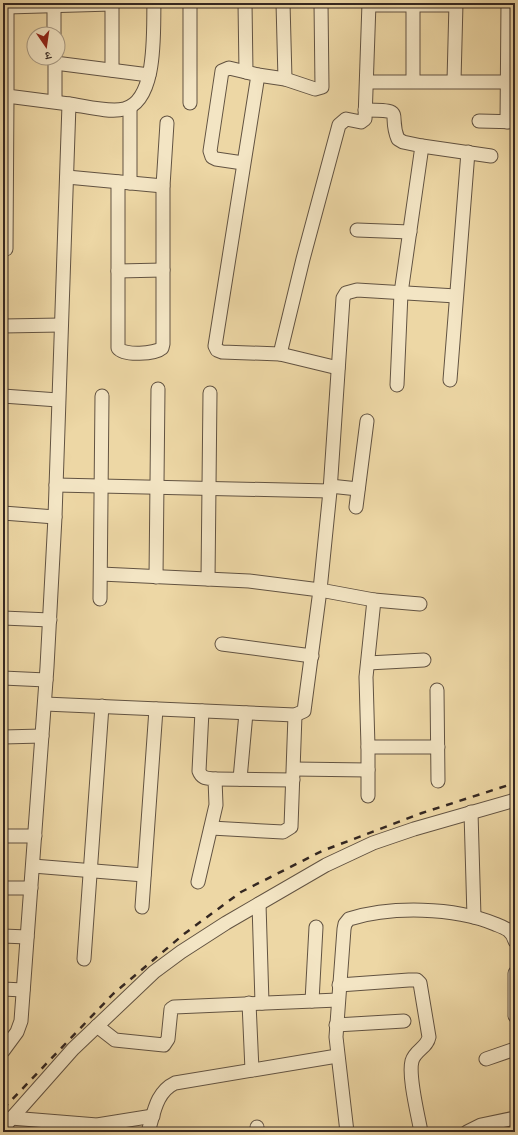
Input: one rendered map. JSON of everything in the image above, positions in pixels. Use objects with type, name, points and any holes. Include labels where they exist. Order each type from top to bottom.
[{"type":"street","points":[[7,96],[115,110],[130,108],[136,103],[142,93],[149,75],[152,61],[154,3]]},
{"type":"street","points":[[190,103],[190,3],[198,3]]},
{"type":"street","points":[[245,3],[252,74],[244,163],[230,243],[226,289],[215,346],[217,350],[222,352],[280,354],[338,368]]},
{"type":"street","points":[[283,3],[285,79]]},
{"type":"street","points":[[244,163],[216,159],[212,157],[210,151],[222,71],[229,68],[252,74],[285,79],[315,89],[322,87],[321,3]]},
{"type":"street","points":[[479,121],[511,122],[508,3]]},
{"type":"street","points":[[6,249],[7,5],[112,4],[112,70]]},
{"type":"street","points":[[280,354],[338,125],[346,119],[361,122],[365,119],[369,4],[456,4],[454,81]]},
{"type":"street","points":[[54,5],[54,26]]},
{"type":"street","points":[[413,5],[413,81]]},
{"type":"street","points":[[66,62],[149,75]]},
{"type":"street","points":[[55,66],[55,102]]},
{"type":"street","points":[[367,82],[511,82]]},
{"type":"street","points":[[3,1051],[17,1032],[21,1021],[45,704],[55,517],[69,104]]},
{"type":"street","points":[[130,108],[118,271],[118,348],[120,351],[158,351],[164,344],[163,186],[167,123]]},
{"type":"street","points":[[365,110],[391,111],[394,114],[398,139],[402,142],[491,156]]},
{"type":"street","points":[[397,385],[401,293],[422,146]]},
{"type":"street","points":[[450,380],[468,152]]},
{"type":"street","points":[[67,177],[163,186]]},
{"type":"street","points":[[357,230],[410,232]]},
{"type":"street","points":[[118,271],[163,270]]},
{"type":"street","points":[[45,704],[295,715],[301,714],[306,705],[320,590],[330,489],[343,298],[346,293],[357,290],[456,296]]},
{"type":"street","points":[[3,326],[61,325]]},
{"type":"street","points":[[156,576],[158,389]]},
{"type":"street","points":[[208,579],[210,393]]},
{"type":"street","points":[[3,396],[58,400]]},
{"type":"street","points":[[100,599],[102,396]]},
{"type":"street","points":[[356,507],[367,421]]},
{"type":"street","points":[[56,485],[358,489]]},
{"type":"street","points":[[3,513],[55,517]]},
{"type":"street","points":[[101,574],[249,581],[320,590],[374,600],[420,604]]},
{"type":"street","points":[[368,796],[366,692],[374,600]]},
{"type":"street","points":[[3,618],[50,620]]},
{"type":"street","points":[[222,644],[312,656]]},
{"type":"street","points":[[368,663],[424,660]]},
{"type":"street","points":[[3,678],[46,680]]},
{"type":"street","points":[[437,690],[438,781]]},
{"type":"street","points":[[84,959],[102,706]]},
{"type":"street","points":[[142,907],[156,709]]},
{"type":"street","points":[[202,711],[199,771],[201,776],[205,778],[240,779],[368,770]]},
{"type":"street","points":[[240,779],[246,713]]},
{"type":"street","points":[[211,828],[288,831],[292,822],[295,715]]},
{"type":"street","points":[[3,737],[42,736]]},
{"type":"street","points":[[368,747],[438,747]]},
{"type":"street","points":[[198,882],[217,796],[215,779]]},
{"type":"street","points":[[7,1123],[73,1049],[154,972],[181,952],[326,865],[374,843],[414,828],[515,800]]},
{"type":"street","points":[[471,812],[474,917]]},
{"type":"street","points":[[3,836],[35,836]]},
{"type":"street","points":[[33,866],[144,875]]},
{"type":"street","points":[[3,888],[31,888]]},
{"type":"street","points":[[252,1070],[259,904]]},
{"type":"street","points":[[347,1132],[337,1056],[336,1025],[345,924],[349,920],[408,911],[459,914],[474,917],[510,930],[515,941]]},
{"type":"street","points":[[312,1001],[316,927]]},
{"type":"street","points":[[3,936],[27,937]]},
{"type":"street","points":[[515,973],[515,1016]]},
{"type":"street","points":[[339,985],[409,980],[417,980],[420,983],[429,1037],[425,1045],[414,1054],[411,1070],[421,1132]]},
{"type":"street","points":[[3,989],[24,990]]},
{"type":"street","points":[[97,1026],[115,1040],[164,1045],[168,1039],[171,1009],[174,1006],[338,1000]]},
{"type":"street","points":[[336,1025],[404,1021]]},
{"type":"street","points":[[486,1059],[515,1049]]},
{"type":"street","points":[[148,1132],[160,1094],[166,1086],[174,1083],[337,1056]]},
{"type":"street","points":[[7,1123],[97,1128],[153,1116]]},
{"type":"street","points":[[467,1132],[481,1126],[508,1123]]},
{"type":"railway","points":[[3,1109],[113,994],[184,934],[241,892],[322,851],[422,813],[515,783]]}]
